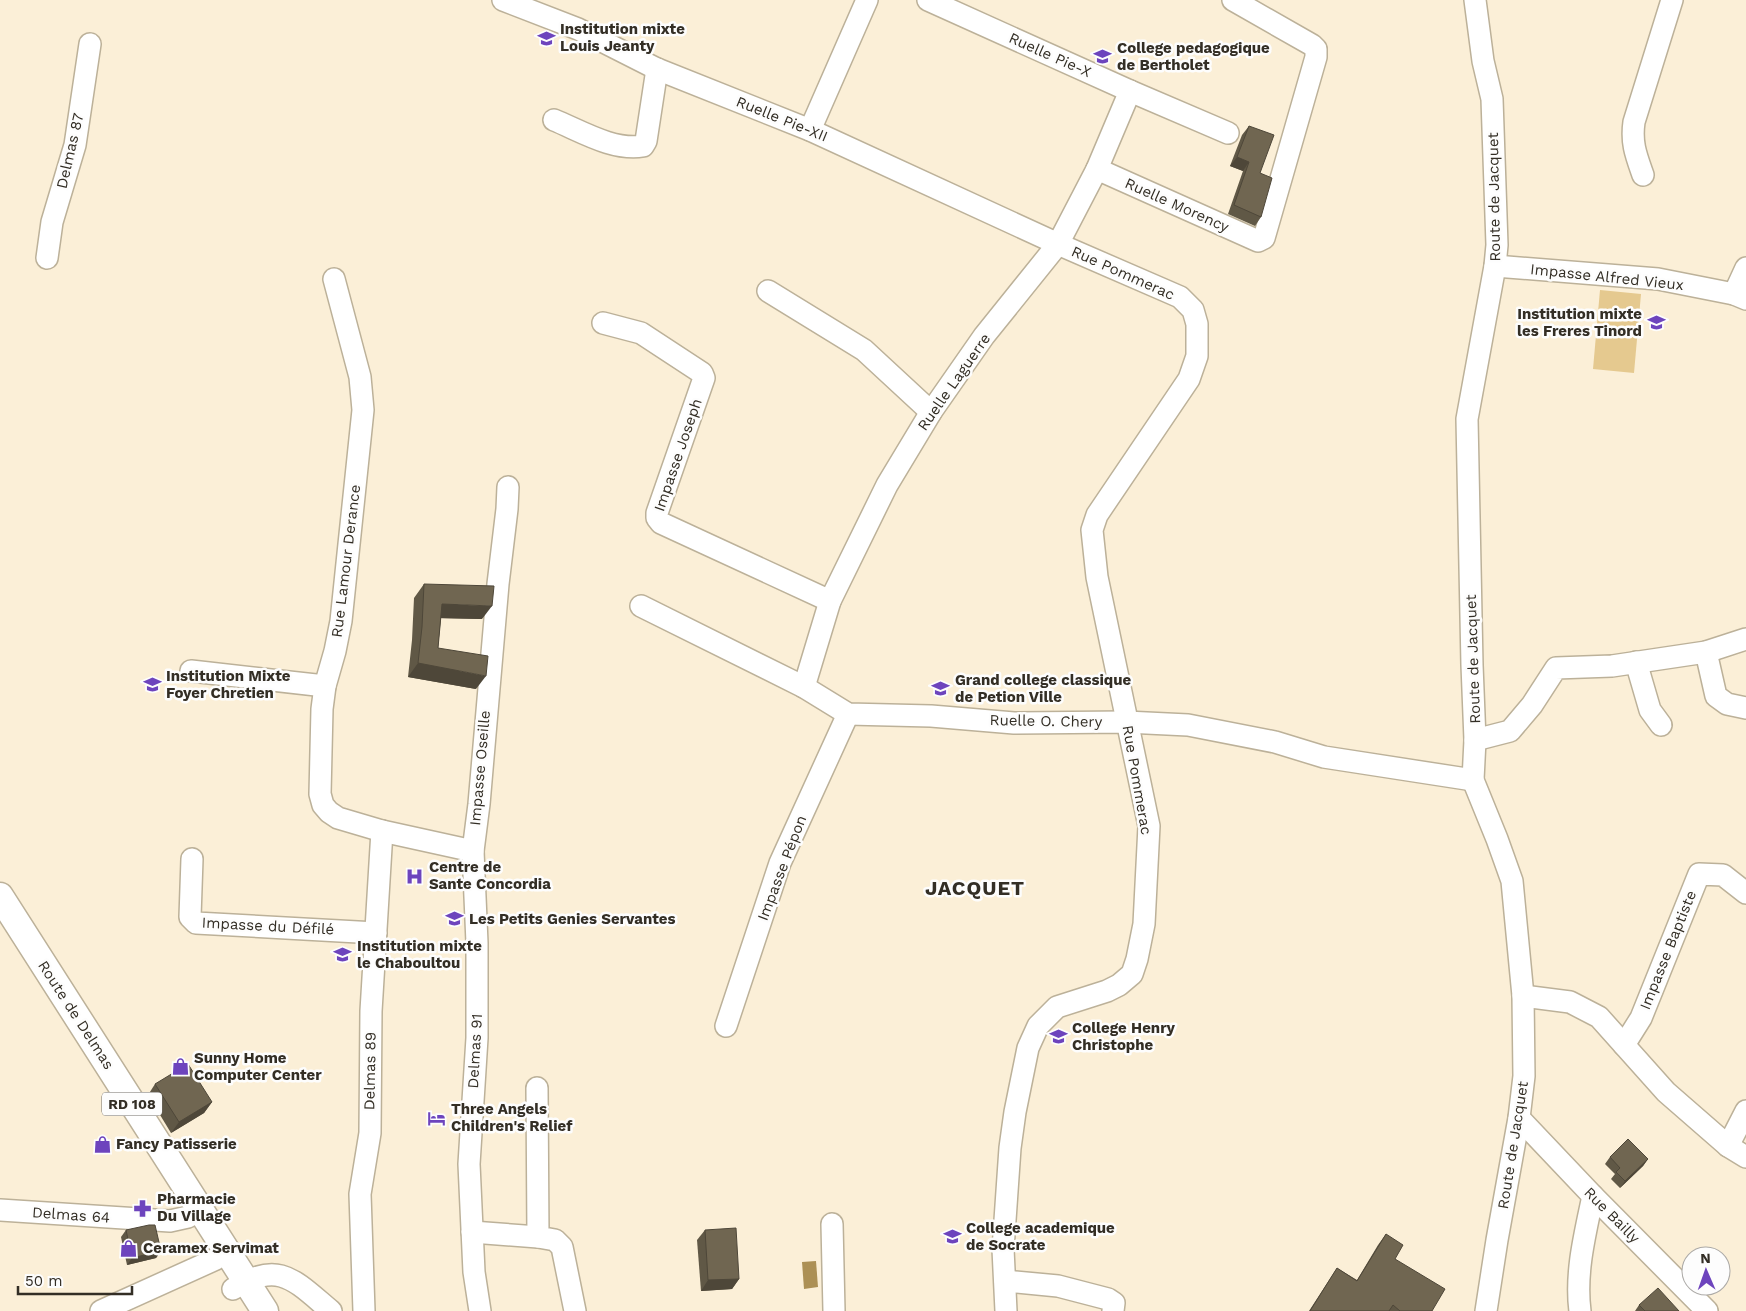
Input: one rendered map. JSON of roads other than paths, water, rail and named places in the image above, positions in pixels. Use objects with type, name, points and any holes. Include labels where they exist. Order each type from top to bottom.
[{"type":"main road","name":"Route de Delmas","points":[[0,896],[239,1284],[247,1311]]},
{"type":"main road","name":"Route de Delmas","points":[[0,919],[194,1213],[216,1259],[265,1311]]},
{"type":"street","name":"Ruelle Pie-XII","points":[[503,0],[578,29],[657,69],[810,130],[1058,244]]},
{"type":"street","points":[[810,130],[867,0]]},
{"type":"street","name":"Ruelle Pie-X","points":[[928,0],[1228,133]]},
{"type":"street","name":"Ruelle Morency","points":[[1097,169],[1258,241],[1264,238],[1316,57],[1316,50],[1312,45],[1233,0]]},
{"type":"street","points":[[1643,175],[1633,147],[1634,122],[1672,0]]},
{"type":"street","name":"Route de Jacquet","points":[[1479,5],[1483,61],[1492,99],[1497,245],[1495,266],[1467,419],[1472,665],[1476,740],[1473,780],[1512,881],[1523,996],[1524,1076],[1519,1118],[1496,1240],[1486,1311]]},
{"type":"street","name":"Delmas 87","points":[[47,258],[52,222],[75,145],[90,44]]},
{"type":"street","points":[[554,120],[612,144],[643,146],[646,141],[657,69]]},
{"type":"street","name":"Ruelle Laguerre","points":[[804,687],[830,601],[887,485],[931,412],[984,336],[1058,244],[1097,169],[1130,91]]},
{"type":"street","name":"Rue Pommerac","points":[[1006,1311],[1003,1248],[1010,1148],[1028,1048],[1038,1026],[1057,1007],[1107,991],[1119,985],[1132,974],[1144,924],[1148,826],[1096,577],[1092,530],[1096,515],[1189,379],[1197,356],[1197,324],[1192,310],[1180,297],[1058,244]]},
{"type":"street","name":"Impasse Alfred Vieux","points":[[1495,266],[1658,279],[1740,297]]},
{"type":"street","points":[[1740,297],[1746,268]]},
{"type":"street","name":"Rue Lamour Derance","points":[[334,279],[360,377],[363,410],[341,621],[325,686],[322,709],[320,794],[323,805],[338,818],[382,831],[473,851]]},
{"type":"street","points":[[768,292],[864,350],[931,412]]},
{"type":"street","name":"Impasse Joseph","points":[[603,323],[640,333],[702,373],[704,378],[657,513],[657,518],[661,523],[830,601]]},
{"type":"street","name":"Impasse Oseille","points":[[473,851],[508,487]]},
{"type":"street","points":[[640,606],[804,687],[848,714]]},
{"type":"street","points":[[1476,740],[1510,731],[1532,705],[1556,668],[1612,666],[1706,652],[1746,639]]},
{"type":"street","points":[[1706,652],[1716,696],[1727,704],[1746,708]]},
{"type":"street","points":[[1636,662],[1650,710],[1662,725]]},
{"type":"street","points":[[191,670],[325,686]]},
{"type":"street","name":"Ruelle O. Chery","points":[[848,714],[931,716],[1014,723],[1126,722],[1188,725],[1275,742],[1324,757],[1473,780]]},
{"type":"street","name":"Impasse Pépon","points":[[726,1026],[780,863],[848,714]]},
{"type":"street","name":"Delmas 89","points":[[364,1311],[360,1194],[370,1133],[371,1011],[382,831]]},
{"type":"street","name":"Delmas 91","points":[[473,851],[478,943],[477,1038],[469,1164],[474,1272],[480,1311]]},
{"type":"street","name":"Impasse du Défilé","points":[[192,859],[190,917],[196,923],[376,933]]},
{"type":"street","name":"Impasse Baptiste","points":[[1624,1045],[1641,1018],[1699,874],[1723,874],[1746,893]]},
{"type":"street","points":[[1523,996],[1570,1002],[1599,1017],[1666,1092],[1737,1152],[1746,1111]]},
{"type":"street","points":[[537,1088],[538,1237]]},
{"type":"street","name":"Rue Bailly","points":[[1519,1118],[1707,1311]]},
{"type":"street","points":[[1580,1311],[1578,1292],[1583,1245],[1593,1196]]},
{"type":"street","name":"Delmas 64","points":[[0,1210],[170,1221],[194,1213]]},
{"type":"street","points":[[832,1224],[834,1311]]},
{"type":"street","points":[[472,1232],[555,1240],[562,1247],[575,1311]]},
{"type":"street","points":[[101,1311],[216,1259]]},
{"type":"street","points":[[239,1284],[263,1275],[283,1275],[291,1279],[331,1311]]},
{"type":"street","points":[[1005,1281],[1058,1286],[1108,1299],[1114,1303],[1113,1311]]},
{"type":"place","name":"Institution mixte Louis Jeanty","points":[[546,38]]},
{"type":"place","name":"College pedagogique de Bertholet","points":[[1103,57]]},
{"type":"place","name":"Institution mixte les Freres Tinord","points":[[1656,323]]},
{"type":"place","name":"Institution Mixte Foyer Chretien","points":[[152,685]]},
{"type":"place","name":"Grand college classique de Petion Ville","points":[[941,689]]},
{"type":"place","name":"Centre de Sante Concordia","points":[[415,876]]},
{"type":"place","name":"Les Petits Genies Servantes","points":[[455,919]]},
{"type":"place","name":"Institution mixte le Chaboultou","points":[[343,955]]},
{"type":"place","name":"College Henry Christophe","points":[[1058,1037]]},
{"type":"place","name":"Sunny Home Computer Center","points":[[180,1067]]},
{"type":"place","name":"Three Angels Children's Relief","points":[[437,1118]]},
{"type":"place","name":"Fancy Patisserie","points":[[102,1144]]},
{"type":"place","name":"Pharmacie Du Village","points":[[143,1208]]},
{"type":"place","name":"College academique de Socrate","points":[[952,1237]]},
{"type":"place","name":"Ceramex Servimat","points":[[129,1248]]},
{"type":"district","name":"JACQUET","points":[[975,888]]}]
